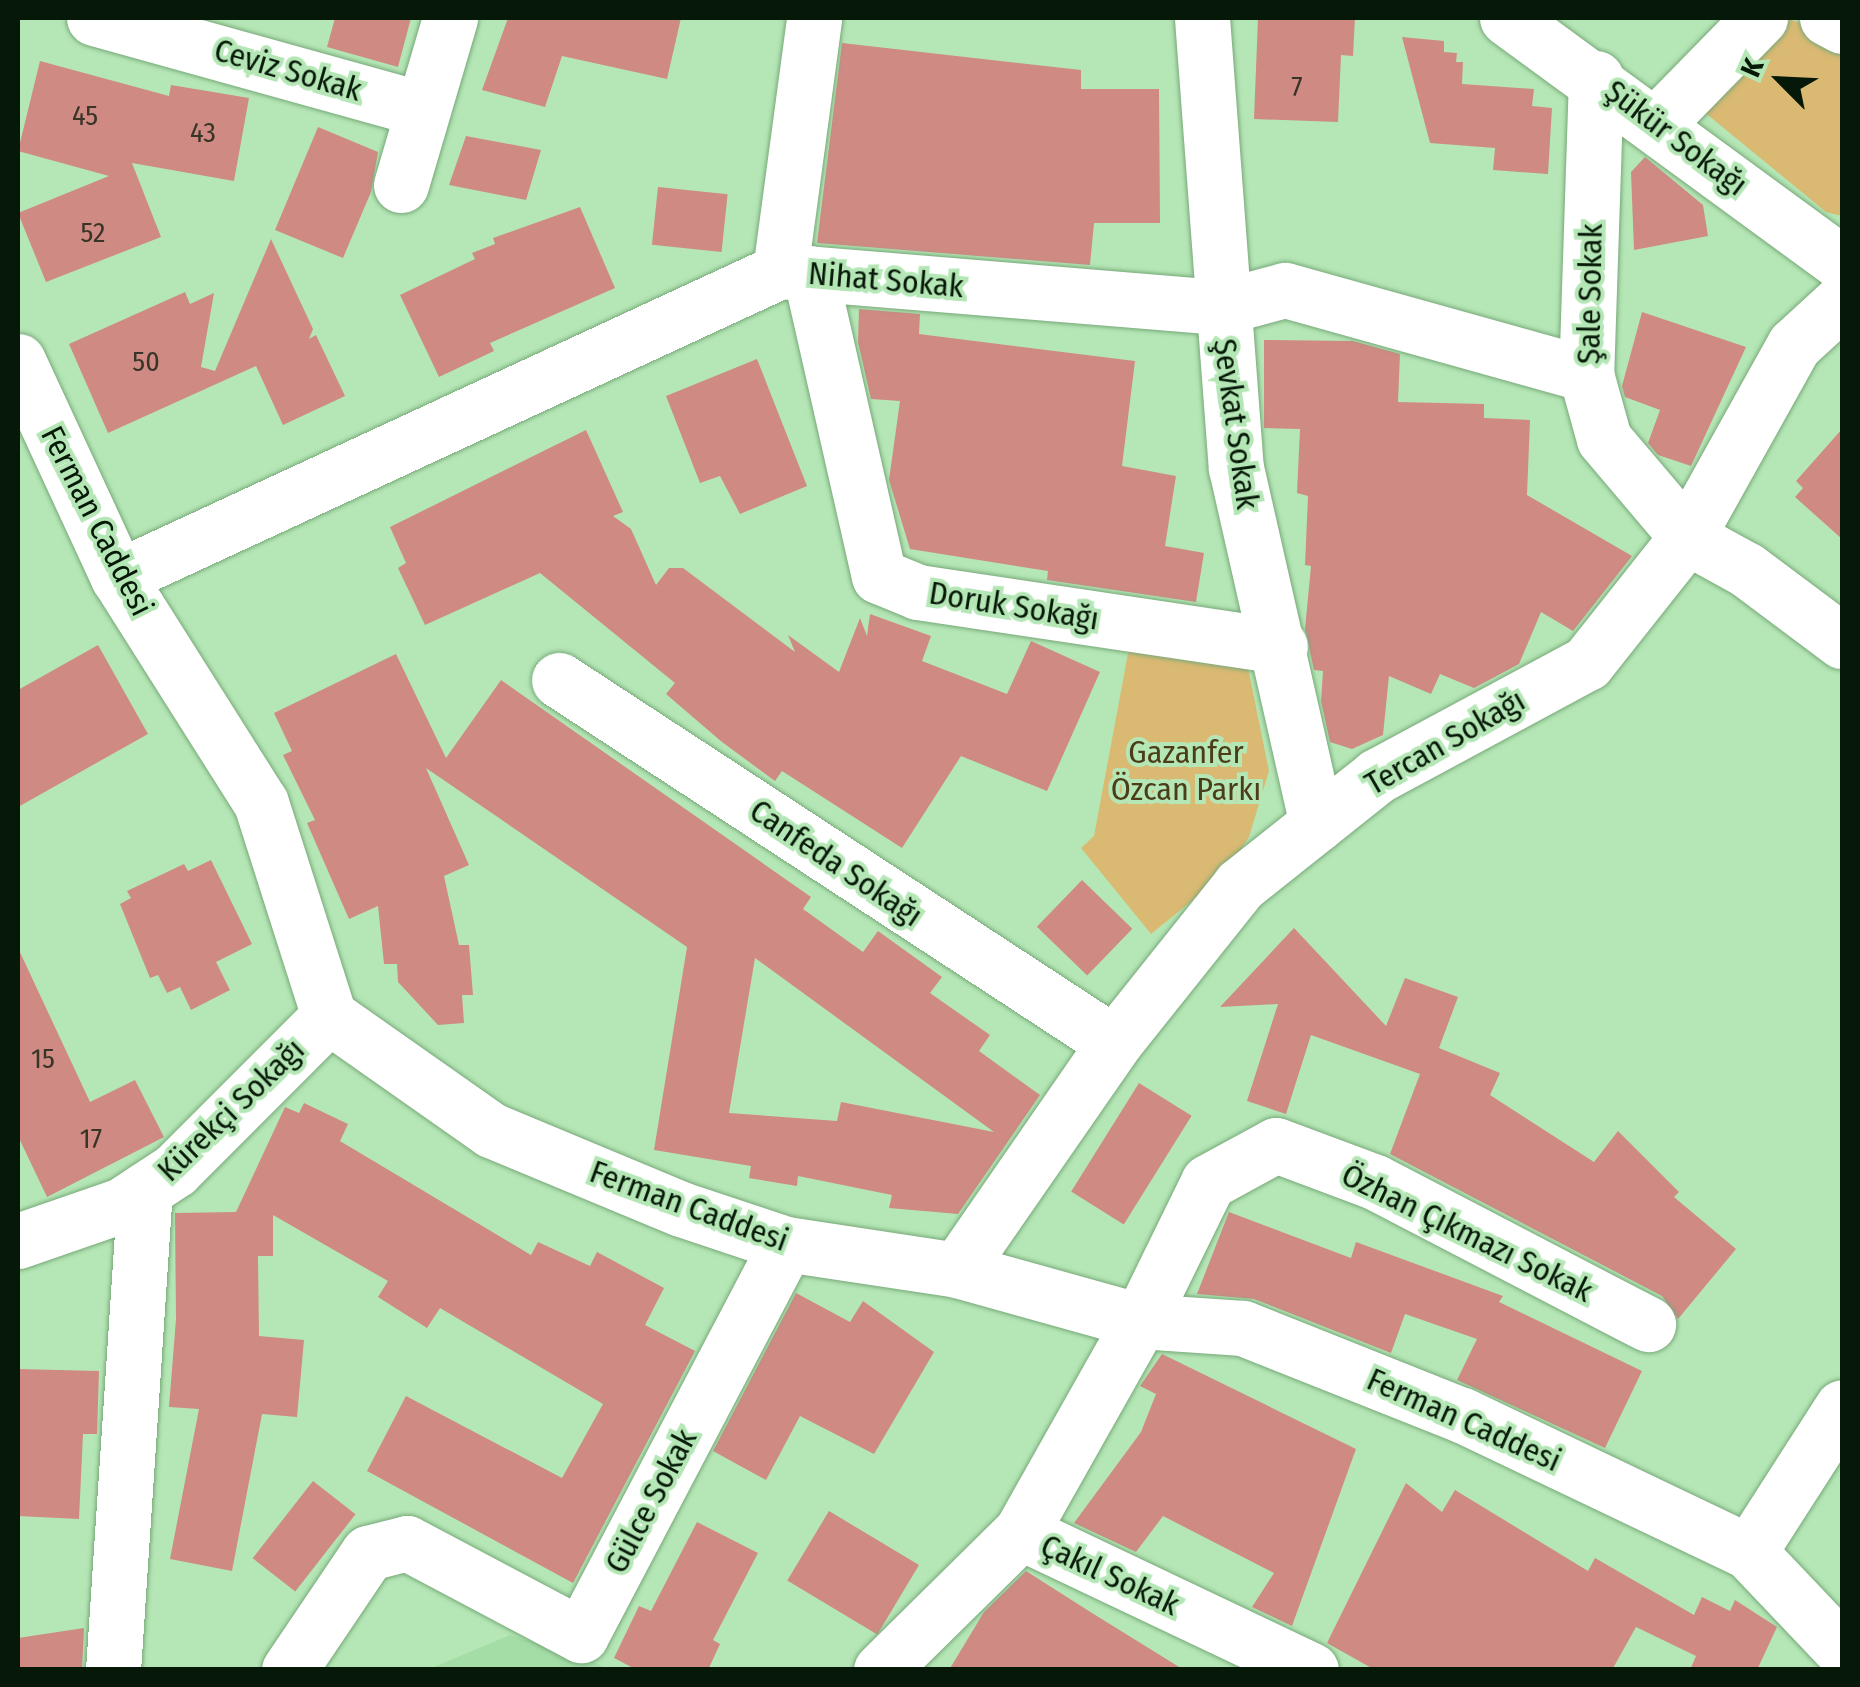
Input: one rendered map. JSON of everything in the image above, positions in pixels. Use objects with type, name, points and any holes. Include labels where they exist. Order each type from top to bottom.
[{"type":"street","name":"Ceviz Sokak","points":[[94,18],[193,29],[423,109]]},
{"type":"street","points":[[400,185],[450,18]]},
{"type":"street","points":[[795,272],[814,18]]},
{"type":"street","name":"Şevkat Sokak","points":[[1202,18],[1236,468],[1280,646],[1317,824]]},
{"type":"street","name":"Şükür Sokağı","points":[[1507,18],[1658,122],[1842,263]]},
{"type":"street","points":[[1658,122],[1760,18]]},
{"type":"street","points":[[1828,18],[1842,26]]},
{"type":"street","name":"Şale Sokak","points":[[1596,78],[1586,374],[1604,439],[1687,536],[1747,570],[1842,641]]},
{"type":"street","name":"Nihat Sokak","points":[[118,576],[795,272],[1221,308],[1285,290],[1586,374]]},
{"type":"street","name":"Doruk Sokağı","points":[[795,272],[879,576],[918,592],[1280,646]]},
{"type":"street","name":"Tercan Sokağı","points":[[958,1270],[1114,1044],[1240,886],[1377,776],[1587,663],[1687,536],[1794,345],[1842,302]]},
{"type":"street","name":"Ferman Caddesi","points":[[18,361],[118,576],[261,804],[329,1016],[492,1130],[681,1209],[786,1244],[958,1270],[1140,1321],[1244,1328],[1462,1414],[1749,1552],[1842,1650]]},
{"type":"street","name":"Canfeda Sokağı","points":[[559,680],[1114,1044]]},
{"type":"street","name":"Kürekçi Sokağı","points":[[18,1240],[122,1204],[175,1170],[329,1016]]},
{"type":"street","name":"Özhan Çıkmazı Sokak","points":[[1140,1321],[1208,1182],[1276,1145],[1375,1182],[1648,1324]]},
{"type":"street","points":[[113,1670],[145,1190]]},
{"type":"street","name":"Gülce Sokak","points":[[289,1670],[368,1553],[407,1544],[461,1566],[581,1635],[786,1244]]},
{"type":"street","name":"Çakıl Sokak","points":[[1140,1321],[1021,1532],[1311,1670]]},
{"type":"street","points":[[1749,1552],[1842,1407]]},
{"type":"street","points":[[881,1670],[1021,1532]]},
{"type":"shaded area","points":[[510,1635],[588,1659],[607,1669],[427,1670]]},
{"type":"green space","points":[[1789,19],[1842,38],[1842,216],[1826,212],[1703,111],[1777,21]]},
{"type":"green space","name":"Gazanfer Özcan Parkı","points":[[1129,648],[1247,663],[1269,771],[1249,837],[1225,874],[1151,934],[1081,848],[1094,836]]},
{"type":"building","points":[[335,18],[411,18],[398,67],[327,47]]},
{"type":"building","points":[[508,18],[681,18],[667,79],[562,56],[545,107],[482,90]]},
{"type":"building","points":[[1258,18],[1355,18],[1353,56],[1341,55],[1338,122],[1254,119]]},
{"type":"building","points":[[1402,37],[1444,41],[1444,52],[1457,53],[1456,62],[1463,62],[1462,84],[1534,89],[1532,106],[1552,108],[1548,174],[1493,170],[1495,148],[1430,143]]},
{"type":"building","points":[[842,43],[1081,70],[1081,89],[1159,89],[1160,223],[1094,223],[1090,265],[817,243]]},
{"type":"building","points":[[40,61],[169,96],[171,85],[249,98],[234,181],[132,163],[161,237],[46,282],[18,213],[109,176],[18,151]]},
{"type":"building","points":[[318,127],[378,152],[371,192],[343,258],[275,230]]},
{"type":"building","points":[[466,136],[541,150],[526,200],[449,185]]},
{"type":"building","points":[[1645,157],[1703,205],[1708,236],[1634,250],[1631,172]]},
{"type":"building","points":[[658,187],[728,194],[722,252],[652,245]]},
{"type":"building","points":[[580,207],[615,288],[490,343],[494,351],[439,377],[400,295],[475,259],[472,253],[495,244],[493,238]]},
{"type":"building","points":[[271,239],[313,329],[309,339],[316,335],[345,396],[283,425],[256,366],[108,433],[69,344],[185,292],[190,304],[214,293],[201,367],[215,371]]},
{"type":"building","points":[[859,309],[920,314],[919,334],[1135,361],[1122,466],[1176,476],[1165,546],[1204,553],[1196,602],[1047,580],[1048,571],[910,549],[889,480],[900,401],[871,399],[858,342]]},
{"type":"building","points":[[1642,312],[1746,347],[1691,466],[1658,455],[1648,443],[1660,410],[1625,397],[1622,386]]},
{"type":"building","points":[[1264,340],[1353,341],[1400,354],[1398,402],[1484,404],[1484,418],[1530,420],[1527,495],[1632,556],[1573,631],[1541,612],[1519,664],[1474,688],[1440,674],[1431,694],[1389,676],[1383,735],[1352,749],[1330,742],[1321,701],[1323,671],[1314,670],[1305,629],[1311,566],[1305,565],[1308,496],[1297,493],[1300,429],[1264,428]]},
{"type":"building","points":[[757,359],[807,486],[740,514],[720,476],[700,483],[666,396]]},
{"type":"building","points":[[1842,429],[1842,539],[1795,497],[1803,488],[1796,481]]},
{"type":"building","points":[[586,430],[623,512],[613,516],[631,529],[656,585],[669,568],[683,568],[795,652],[788,635],[839,672],[860,618],[867,636],[870,614],[931,636],[922,661],[1007,694],[1031,641],[1100,672],[1047,791],[961,756],[902,848],[782,771],[775,781],[722,742],[666,694],[675,683],[540,573],[425,625],[398,568],[406,563],[390,527]]},
{"type":"building","points":[[98,645],[148,734],[18,807],[18,690]]},
{"type":"building","points":[[396,654],[446,758],[501,680],[811,897],[803,909],[863,952],[878,931],[942,977],[930,993],[990,1035],[979,1051],[1040,1095],[958,1214],[889,1208],[892,1195],[798,1176],[797,1186],[749,1178],[751,1166],[654,1150],[687,947],[426,768],[469,865],[444,876],[459,945],[469,945],[473,995],[462,995],[464,1023],[438,1025],[398,982],[397,964],[384,964],[378,906],[349,919],[307,823],[315,820],[283,755],[292,751],[274,713]],"holes":[[[755,958],[994,1132],[841,1102],[837,1121],[729,1113]]]},
{"type":"building","points":[[211,860],[252,944],[216,962],[230,990],[191,1010],[180,987],[167,993],[158,975],[150,978],[120,904],[131,898],[127,891],[184,864],[188,871]]},
{"type":"building","points":[[1082,880],[1132,929],[1087,975],[1037,927]]},
{"type":"building","points":[[1294,928],[1386,1026],[1405,978],[1458,997],[1439,1048],[1500,1073],[1490,1095],[1594,1162],[1618,1131],[1679,1192],[1674,1197],[1736,1249],[1678,1319],[1662,1296],[1390,1154],[1420,1074],[1311,1035],[1286,1114],[1247,1101],[1278,1004],[1220,1007]]},
{"type":"building","points":[[18,948],[90,1102],[135,1080],[164,1137],[47,1197],[18,1136]]},
{"type":"building","points":[[1139,1083],[1192,1116],[1124,1224],[1071,1192]]},
{"type":"building","points":[[304,1103],[348,1124],[340,1141],[531,1255],[538,1242],[590,1266],[597,1252],[664,1288],[645,1325],[695,1351],[573,1583],[367,1471],[406,1396],[562,1478],[603,1404],[440,1308],[427,1328],[378,1297],[388,1281],[273,1215],[273,1256],[258,1256],[259,1336],[304,1340],[297,1417],[262,1414],[232,1571],[170,1559],[199,1409],[169,1407],[176,1319],[175,1213],[236,1212],[285,1107],[299,1113]]},
{"type":"building","points":[[1229,1212],[1351,1258],[1356,1242],[1503,1296],[1499,1302],[1642,1371],[1605,1448],[1457,1380],[1477,1339],[1405,1314],[1391,1353],[1254,1299],[1197,1294]]},
{"type":"building","points":[[796,1293],[850,1322],[863,1301],[934,1352],[874,1454],[800,1416],[766,1480],[713,1451]]},
{"type":"building","points":[[1162,1354],[1356,1449],[1292,1626],[1252,1607],[1274,1573],[1163,1516],[1136,1552],[1074,1523],[1141,1432],[1156,1394],[1140,1386]]},
{"type":"building","points":[[18,1369],[99,1371],[97,1434],[83,1434],[79,1519],[18,1516]]},
{"type":"building","points":[[313,1481],[356,1514],[295,1591],[253,1558]]},
{"type":"building","points":[[1406,1483],[1442,1512],[1455,1490],[1588,1571],[1595,1558],[1694,1615],[1702,1597],[1730,1611],[1735,1600],[1777,1627],[1757,1670],[1690,1670],[1696,1656],[1636,1627],[1612,1670],[1375,1670],[1327,1643]]},
{"type":"building","points":[[829,1511],[919,1565],[877,1635],[787,1580]]},
{"type":"building","points":[[697,1522],[758,1553],[713,1640],[720,1644],[708,1670],[637,1670],[614,1658],[639,1606],[651,1611]]},
{"type":"building","points":[[1026,1571],[1184,1670],[949,1670],[984,1612]]},
{"type":"building","points":[[84,1628],[82,1670],[18,1670],[18,1638]]}]
